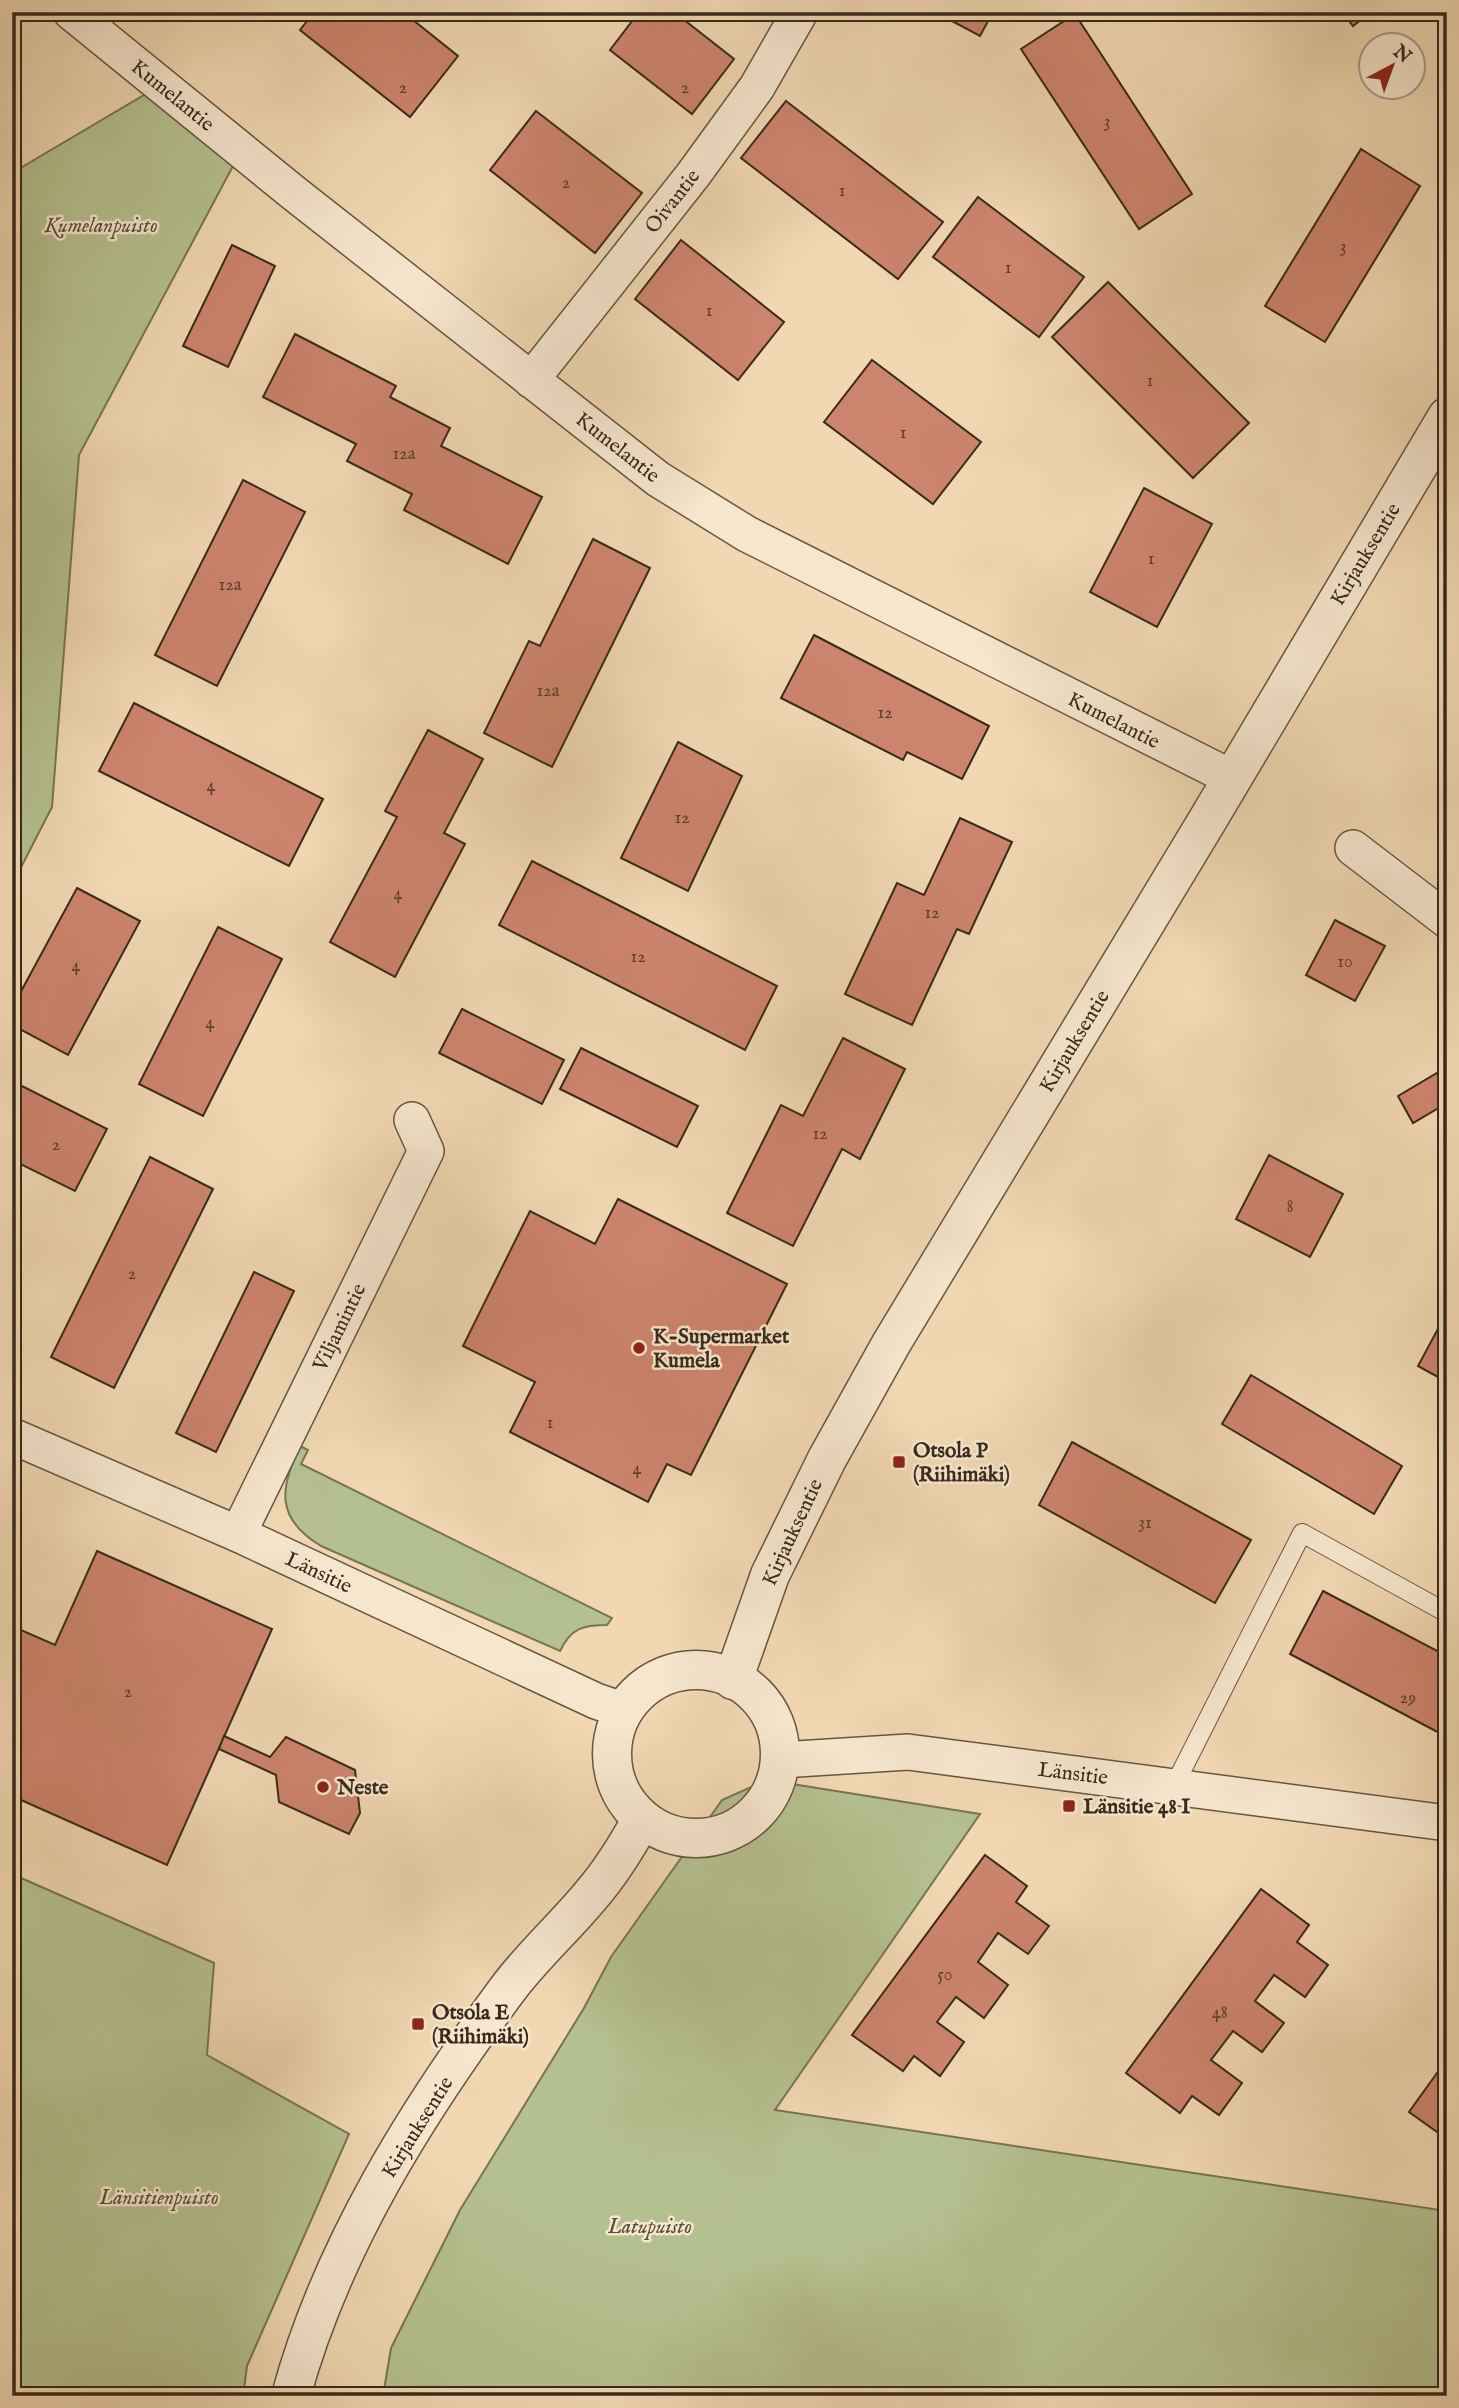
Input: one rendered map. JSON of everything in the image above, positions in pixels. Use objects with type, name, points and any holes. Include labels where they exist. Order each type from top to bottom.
[{"type":"street","name":"Kumelantie","points":[[71,12],[658,479],[747,534],[1232,778]]},
{"type":"street","name":"Oivantie","points":[[531,380],[693,175],[757,87],[800,12]]},
{"type":"street","name":"Kirjauksentie","points":[[733,1680],[769,1575],[827,1459],[891,1344],[1447,417]]},
{"type":"street","points":[[1353,848],[1447,920]]},
{"type":"street","name":"Viljamintie","points":[[238,1534],[426,1152],[412,1120]]},
{"type":"street","name":"Länsitie","points":[[12,1436],[238,1534],[596,1701],[625,1711]]},
{"type":"street","points":[[702,1670],[733,1680],[750,1690],[767,1710],[778,1734],[780,1760],[775,1786],[761,1808],[741,1826],[717,1836],[691,1839],[665,1832],[642,1819],[625,1799],[614,1775],[612,1748],[618,1722],[632,1700],[652,1683],[676,1672],[702,1670]]},
{"type":"street","name":"Länsitie","points":[[780,1760],[908,1752],[1447,1823]]},
{"type":"street","name":"Kirjauksentie","points":[[291,2396],[312,2328],[346,2252],[410,2131],[508,1988],[602,1882],[642,1819]]},
{"type":"lane","points":[[1174,1786],[1302,1533],[1447,1613]]},
{"type":"green space","name":"Kumelanpuisto","points":[[161,85],[241,151],[79,455],[52,807],[12,885],[12,173]]},
{"type":"green space","points":[[300,1446],[308,1450],[301,1464],[612,1618],[607,1625],[579,1629],[569,1637],[560,1651],[321,1546],[296,1525],[286,1502],[288,1476]]},
{"type":"green space","name":"Latupuisto","points":[[767,1780],[980,1814],[775,2110],[1447,2211],[1447,2396],[383,2396],[391,2348],[460,2210],[584,2008],[611,1957],[722,1800]]},
{"type":"green space","name":"Länsitienpuisto","points":[[12,1874],[214,1963],[207,2055],[349,2134],[247,2366],[243,2396],[12,2396]]},
{"type":"building","points":[[314,12],[403,12],[458,56],[410,117],[300,30]]},
{"type":"building","points":[[639,12],[674,12],[734,59],[692,114],[610,50]]},
{"type":"building","points":[[935,12],[993,12],[980,36]]},
{"type":"building","points":[[1342,12],[1371,12],[1353,26]]},
{"type":"building","points":[[1075,14],[1192,194],[1139,229],[1021,49]]},
{"type":"building","points":[[786,101],[943,222],[898,279],[741,158]]},
{"type":"building","points":[[536,111],[642,193],[595,253],[490,170]]},
{"type":"building","points":[[1361,149],[1420,186],[1325,342],[1265,306]]},
{"type":"building","points":[[978,197],[1084,277],[1039,337],[933,257]]},
{"type":"building","points":[[681,240],[784,322],[738,380],[635,299]]},
{"type":"building","points":[[232,245],[275,266],[228,367],[183,346]]},
{"type":"building","points":[[1108,282],[1249,423],[1193,478],[1052,337]]},
{"type":"building","points":[[295,334],[396,386],[390,397],[450,428],[441,446],[542,497],[508,564],[404,510],[412,494],[347,461],[356,444],[263,397]]},
{"type":"building","points":[[872,360],[981,442],[933,504],[824,422]]},
{"type":"building","points":[[243,480],[305,512],[217,686],[155,655]]},
{"type":"building","points":[[1144,488],[1212,524],[1157,627],[1090,592]]},
{"type":"building","points":[[593,539],[650,568],[552,767],[484,733],[529,641],[540,646]]},
{"type":"building","points":[[814,635],[989,726],[962,779],[907,752],[903,760],[781,698]]},
{"type":"building","points":[[134,703],[323,799],[289,866],[99,771]]},
{"type":"building","points":[[428,730],[483,759],[444,833],[465,844],[395,977],[330,942],[397,817],[385,811]]},
{"type":"building","points":[[678,742],[742,776],[688,891],[621,858]]},
{"type":"building","points":[[960,818],[1012,842],[969,934],[957,929],[912,1025],[845,994],[897,883],[924,895]]},
{"type":"building","points":[[532,861],[777,986],[745,1050],[499,925]]},
{"type":"building","points":[[77,888],[140,921],[68,1055],[12,1025],[12,1008]]},
{"type":"building","points":[[1335,920],[1385,946],[1355,1001],[1306,975]]},
{"type":"building","points":[[218,927],[282,959],[203,1116],[139,1084]]},
{"type":"building","points":[[462,1009],[564,1060],[542,1104],[439,1053]]},
{"type":"building","points":[[843,1038],[905,1069],[860,1159],[842,1149],[793,1246],[727,1213],[781,1105],[803,1116]]},
{"type":"building","points":[[581,1048],[698,1106],[677,1147],[560,1089]]},
{"type":"building","points":[[1447,1067],[1447,1103],[1413,1123],[1398,1096]]},
{"type":"building","points":[[12,1081],[107,1129],[75,1191],[12,1160]]},
{"type":"building","points":[[1269,1155],[1343,1194],[1310,1257],[1236,1219]]},
{"type":"building","points":[[150,1157],[213,1189],[114,1388],[51,1357]]},
{"type":"building","points":[[618,1199],[787,1284],[691,1475],[667,1464],[648,1502],[510,1432],[535,1382],[463,1346],[530,1211],[595,1244]]},
{"type":"building","points":[[254,1272],[294,1291],[216,1452],[176,1433]]},
{"type":"building","points":[[1447,1312],[1447,1382],[1418,1366]]},
{"type":"building","points":[[1251,1375],[1402,1466],[1374,1514],[1222,1424]]},
{"type":"building","points":[[1072,1442],[1251,1540],[1215,1603],[1039,1505]]},
{"type":"building","points":[[97,1551],[272,1629],[167,1865],[12,1796],[12,1626],[55,1645]]},
{"type":"building","points":[[1323,1591],[1447,1656],[1447,1737],[1290,1654]]},
{"type":"building","points":[[224,1736],[270,1757],[286,1737],[355,1770],[360,1813],[349,1834],[279,1802],[276,1775],[219,1749]]},
{"type":"building","points":[[985,1855],[1027,1886],[1016,1902],[1049,1926],[1028,1954],[998,1933],[978,1962],[1008,1985],[984,2018],[956,1997],[937,2022],[964,2042],[940,2076],[914,2056],[903,2071],[852,2035]]},
{"type":"building","points":[[1261,1889],[1309,1925],[1297,1942],[1328,1965],[1305,1997],[1274,1975],[1255,2001],[1284,2023],[1262,2052],[1233,2031],[1211,2060],[1242,2083],[1219,2115],[1192,2096],[1180,2113],[1126,2073]]},
{"type":"building","points":[[1447,2059],[1447,2139],[1409,2112]]},
{"type":"place","name":"K-Supermarket Kumela","points":[[639,1348]]},
{"type":"place","name":"Otsola P (Riihimäki)","points":[[899,1462]]},
{"type":"place","name":"Neste","points":[[323,1787]]},
{"type":"place","name":"Länsitie 48 I","points":[[1069,1806]]},
{"type":"place","name":"Otsola E (Riihimäki)","points":[[418,2024]]}]
